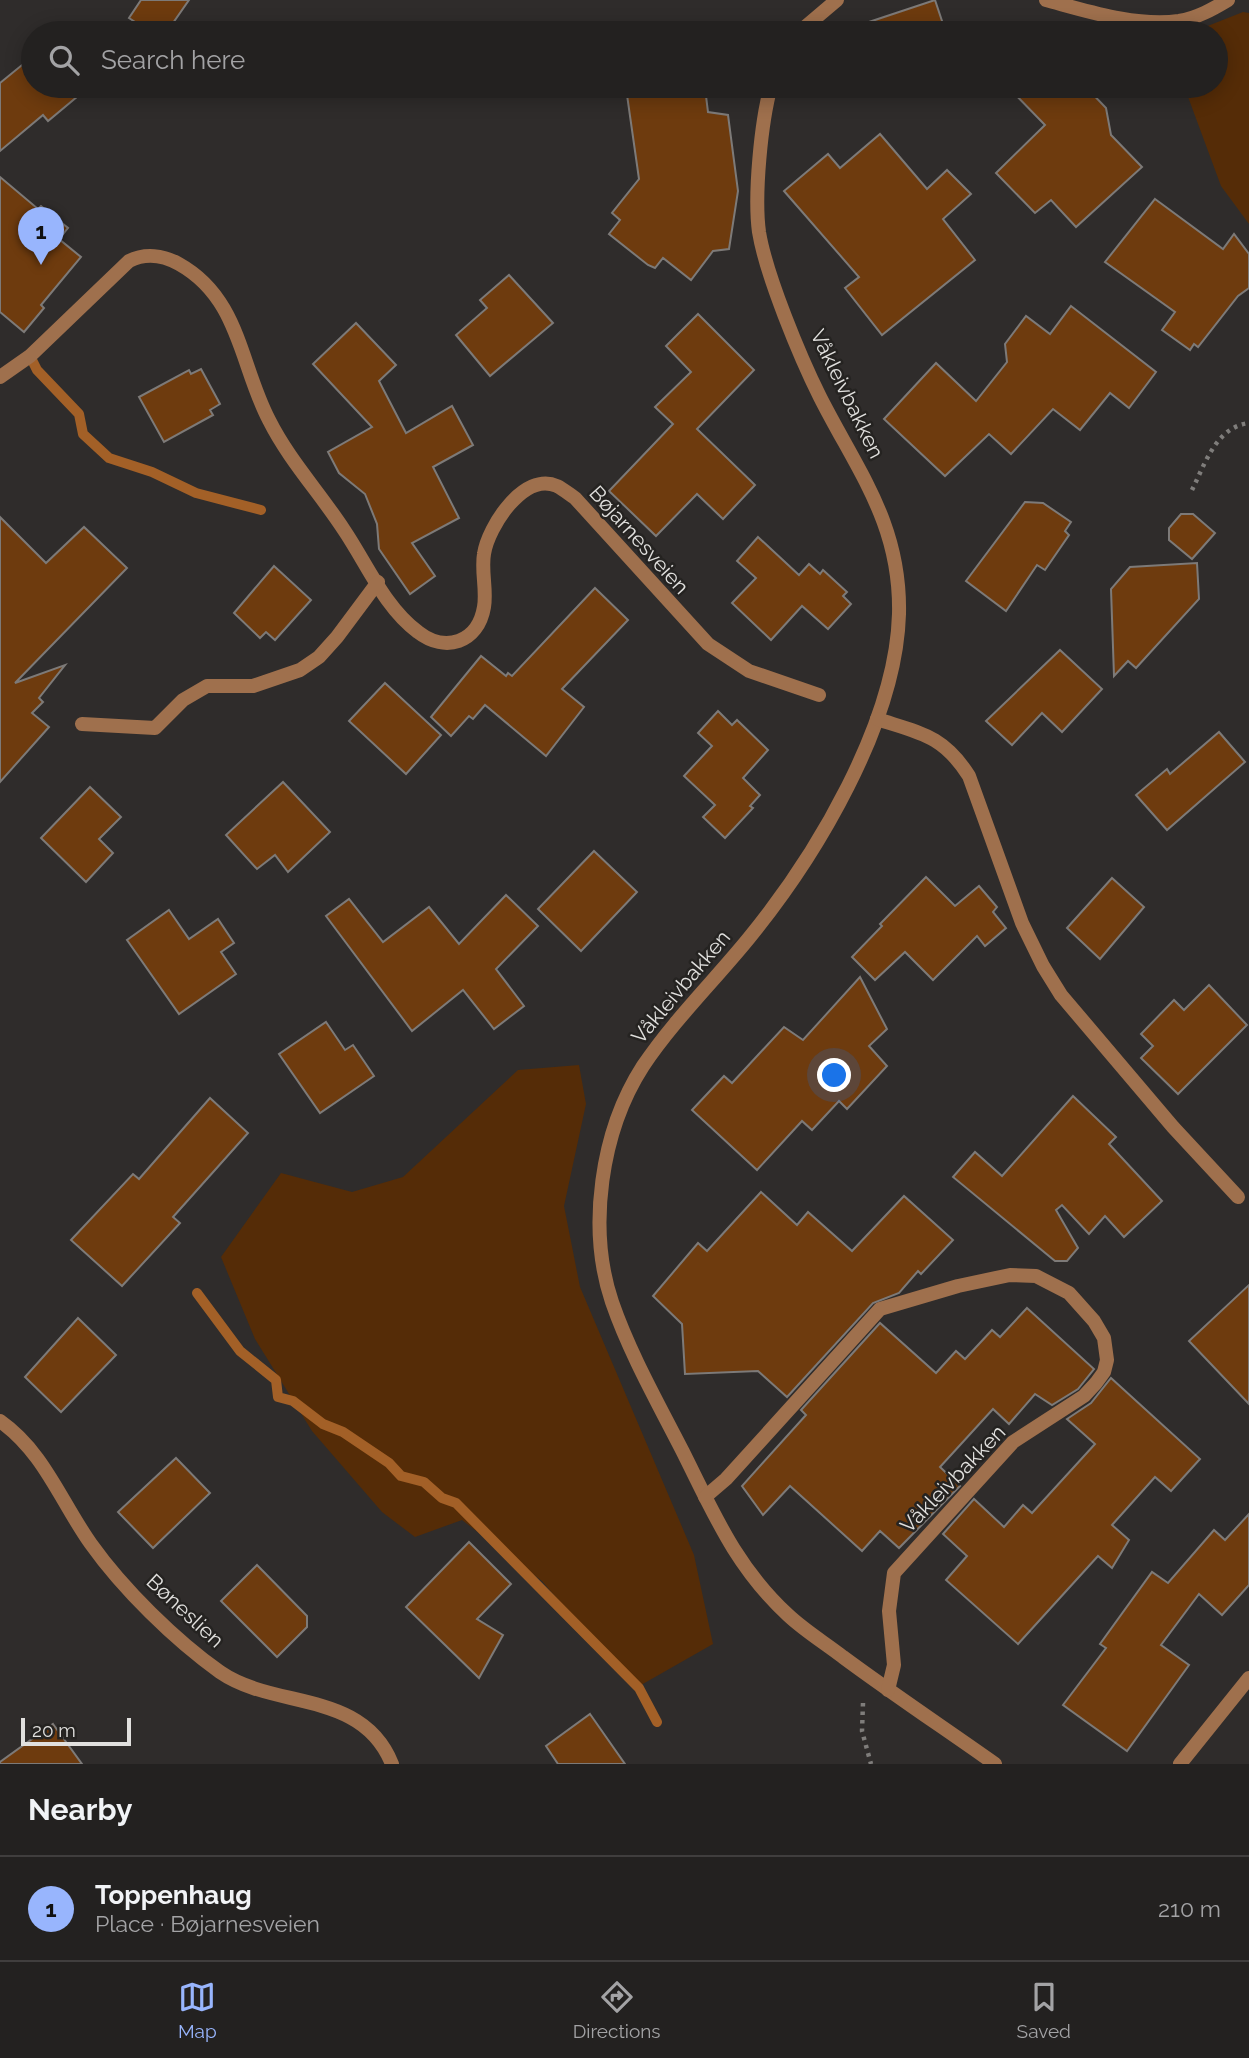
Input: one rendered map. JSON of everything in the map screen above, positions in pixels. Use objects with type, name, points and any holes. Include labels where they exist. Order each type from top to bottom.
[{"type":"street","points":[[812,21],[836,0]]},
{"type":"street","points":[[1046,0],[1148,21],[1179,21],[1202,14],[1228,0]]},
{"type":"street","name":"Våkleivbakken","points":[[769,98],[763,134],[758,204],[759,232],[769,268],[818,394],[872,491],[887,526],[893,548],[899,615],[896,648],[877,719],[831,821],[802,869],[748,939],[658,1045],[639,1073],[605,1152],[600,1208],[605,1269],[611,1298],[635,1357],[742,1566],[789,1616],[888,1690],[995,1764]]},
{"type":"street","name":"Bøjarnesveien","points":[[0,377],[38,348],[129,261],[142,255],[170,259],[196,273],[221,302],[246,354],[268,419],[398,616],[418,633],[433,643],[448,645],[465,640],[477,625],[484,607],[484,553],[494,526],[510,502],[532,486],[555,485],[575,498],[708,644],[749,671],[819,695]]},
{"type":"street","points":[[82,724],[155,728],[183,700],[207,686],[253,686],[300,670],[319,657],[337,637],[378,582]]},
{"type":"street","points":[[877,719],[925,735],[944,745],[957,758],[969,776],[1022,923],[1061,995],[1173,1127],[1238,1197]]},
{"type":"street","name":"Våkleivbakken","points":[[705,1497],[726,1479],[880,1309],[958,1286],[1010,1275],[1036,1276],[1049,1281],[1082,1307],[1104,1338],[1107,1360],[1104,1371],[1084,1396],[1013,1442],[894,1573],[890,1611],[894,1665],[888,1690]]},
{"type":"street","name":"Bøneslien","points":[[0,1421],[40,1461],[91,1545],[113,1572],[191,1648],[238,1683],[326,1704],[348,1715],[377,1740],[392,1764]]},
{"type":"street","points":[[1180,1764],[1249,1678]]},
{"type":"path","points":[[1192,490],[1216,443],[1239,424],[1249,423]]},
{"type":"path","points":[[869,1676],[861,1711],[862,1731],[871,1764]]},
{"type":"shaded area","points":[[1243,12],[1249,13],[1249,224],[1221,186],[1188,98],[1228,98],[1228,21],[1220,21]]},
{"type":"shaded area","points":[[579,1065],[586,1104],[564,1206],[580,1287],[694,1555],[713,1644],[634,1689],[542,1581],[462,1520],[415,1537],[382,1512],[312,1431],[255,1339],[221,1257],[281,1173],[352,1192],[403,1177],[518,1070]]},
{"type":"building","points":[[141,0],[189,0],[174,21],[134,21],[129,18]]},
{"type":"building","points":[[935,0],[942,21],[872,21]]},
{"type":"building","points":[[21,66],[21,98],[76,98],[48,121],[43,115],[0,151],[0,83]]},
{"type":"building","points":[[627,98],[706,98],[708,112],[728,115],[738,191],[729,249],[713,251],[691,280],[663,258],[655,268],[648,265],[609,234],[620,220],[612,213],[639,179]]},
{"type":"building","points":[[1019,98],[1096,98],[1106,108],[1111,135],[1142,167],[1076,227],[1051,200],[1035,213],[996,173],[1045,125]]},
{"type":"building","points":[[880,134],[927,189],[947,170],[971,194],[943,219],[975,260],[882,335],[845,288],[859,277],[784,191],[828,154],[840,168]]},
{"type":"building","points":[[0,177],[38,209],[41,206],[68,228],[59,239],[81,257],[41,305],[44,308],[24,332],[0,312]]},
{"type":"building","points":[[1155,199],[1223,249],[1234,234],[1249,254],[1249,288],[1238,296],[1198,347],[1194,344],[1190,350],[1162,330],[1175,312],[1105,262]]},
{"type":"building","points":[[509,275],[553,323],[490,376],[456,335],[487,308],[480,300]]},
{"type":"building","points":[[1071,306],[1156,372],[1129,408],[1110,393],[1080,430],[1053,409],[1011,454],[989,434],[945,476],[884,419],[936,363],[976,401],[1007,362],[1005,344],[1026,316],[1050,334]]},
{"type":"building","points":[[698,314],[754,370],[697,429],[755,485],[723,519],[697,494],[656,536],[609,491],[673,424],[655,407],[691,372],[666,346]]},
{"type":"building","points":[[356,323],[396,365],[379,381],[406,433],[452,406],[473,445],[433,467],[459,518],[412,543],[435,576],[410,594],[379,549],[377,524],[365,494],[339,473],[328,452],[372,427],[313,364]]},
{"type":"building","points":[[201,369],[220,404],[210,410],[213,415],[164,442],[139,397],[189,370],[191,374]]},
{"type":"building","points":[[1025,502],[1043,503],[1071,522],[1065,531],[1069,535],[1045,570],[1037,565],[1006,611],[966,581]]},
{"type":"building","points":[[1181,514],[1193,514],[1215,533],[1192,559],[1169,540],[1169,528]]},
{"type":"building","points":[[0,517],[46,563],[84,527],[127,568],[15,683],[65,665],[39,698],[43,702],[32,713],[49,727],[0,782]]},
{"type":"building","points":[[758,537],[799,575],[809,564],[820,574],[823,570],[847,592],[843,596],[851,604],[828,629],[802,606],[771,640],[732,603],[756,578],[737,561]]},
{"type":"building","points":[[1197,563],[1199,599],[1136,668],[1128,661],[1114,676],[1111,589],[1130,567]]},
{"type":"building","points":[[274,566],[311,600],[275,640],[266,632],[260,638],[234,613]]},
{"type":"building","points":[[595,588],[628,620],[562,689],[584,707],[546,756],[485,705],[473,719],[469,716],[451,736],[431,717],[481,656],[506,676],[508,673],[512,676]]},
{"type":"building","points":[[1060,650],[1102,689],[1062,732],[1042,713],[1012,745],[986,721]]},
{"type":"building","points":[[385,683],[441,735],[406,774],[349,721]]},
{"type":"building","points":[[718,711],[732,725],[737,720],[768,750],[743,778],[760,795],[750,806],[753,808],[725,838],[703,817],[715,805],[684,776],[712,746],[698,733]]},
{"type":"building","points":[[1219,732],[1245,762],[1167,830],[1136,795],[1167,769],[1170,774]]},
{"type":"building","points":[[283,782],[330,832],[288,872],[275,855],[257,869],[226,835]]},
{"type":"building","points":[[90,787],[121,817],[99,839],[113,853],[86,882],[41,838]]},
{"type":"building","points":[[594,851],[637,892],[581,951],[538,909]]},
{"type":"building","points":[[926,877],[955,906],[979,886],[997,907],[993,912],[1006,928],[985,946],[977,936],[933,980],[905,952],[875,980],[852,957]]},
{"type":"building","points":[[1112,878],[1144,907],[1100,959],[1067,928]]},
{"type":"building","points":[[506,895],[538,926],[496,969],[524,1006],[494,1029],[463,990],[412,1031],[326,916],[349,899],[383,942],[429,907],[459,944]]},
{"type":"building","points":[[169,910],[189,939],[218,919],[234,943],[221,952],[236,974],[179,1014],[127,940]]},
{"type":"building","points":[[860,977],[887,1029],[869,1046],[887,1066],[847,1109],[839,1101],[812,1130],[802,1121],[757,1170],[692,1110],[724,1076],[732,1083],[784,1027],[803,1040]]},
{"type":"building","points":[[1209,985],[1247,1025],[1178,1094],[1141,1058],[1153,1046],[1141,1034],[1174,1000],[1184,1010]]},
{"type":"building","points":[[326,1022],[345,1050],[353,1045],[374,1076],[320,1113],[279,1054]]},
{"type":"building","points":[[1073,1096],[1116,1137],[1109,1144],[1162,1201],[1124,1237],[1105,1216],[1089,1234],[1062,1205],[1056,1210],[1078,1248],[1067,1261],[1055,1261],[953,1177],[975,1152],[1002,1176]]},
{"type":"building","points":[[210,1098],[248,1133],[173,1217],[180,1223],[122,1286],[71,1240],[133,1174],[139,1179]]},
{"type":"building","points":[[761,1192],[797,1225],[808,1212],[852,1251],[904,1196],[953,1240],[921,1274],[918,1271],[899,1293],[873,1303],[787,1397],[758,1371],[685,1374],[682,1324],[653,1296],[698,1243],[707,1251]]},
{"type":"building","points":[[1249,1285],[1249,1404],[1189,1341]]},
{"type":"building","points":[[1027,1308],[1094,1369],[1078,1389],[1052,1405],[1035,1394],[1009,1424],[993,1409],[940,1467],[960,1486],[899,1548],[880,1531],[862,1551],[790,1486],[763,1515],[742,1486],[806,1415],[801,1410],[880,1323],[936,1373],[956,1351],[965,1359],[992,1330],[1000,1337]]},
{"type":"building","points":[[78,1318],[116,1355],[61,1412],[25,1377]]},
{"type":"building","points":[[1111,1378],[1200,1459],[1171,1491],[1155,1477],[1112,1525],[1129,1540],[1112,1568],[1098,1556],[1018,1644],[946,1580],[967,1556],[943,1534],[974,1499],[1004,1527],[1023,1505],[1032,1513],[1095,1444],[1067,1419],[1091,1403]]},
{"type":"building","points":[[176,1458],[210,1493],[153,1548],[118,1512]]},
{"type":"building","points":[[1249,1514],[1249,1585],[1222,1615],[1199,1594],[1161,1645],[1189,1665],[1127,1751],[1063,1705],[1106,1648],[1100,1644],[1152,1572],[1168,1583],[1214,1530],[1225,1540]]},
{"type":"building","points":[[469,1542],[511,1584],[477,1619],[503,1635],[479,1678],[406,1607]]},
{"type":"building","points":[[257,1565],[307,1616],[307,1627],[277,1657],[221,1601]]},
{"type":"building","points":[[590,1714],[625,1764],[558,1764],[546,1746]]},
{"type":"building","points":[[53,1724],[82,1764],[0,1764],[0,1762]]},
{"type":"waterway","points":[[30,356],[37,370],[79,414],[83,434],[109,458],[152,472],[196,493],[261,510]]},
{"type":"waterway","points":[[197,1293],[240,1351],[276,1380],[278,1397],[293,1401],[323,1424],[343,1432],[389,1463],[401,1476],[424,1482],[442,1498],[456,1503],[639,1688],[657,1722]]},
{"type":"place","name":"Toppenhaug","points":[[41,265]]}]
